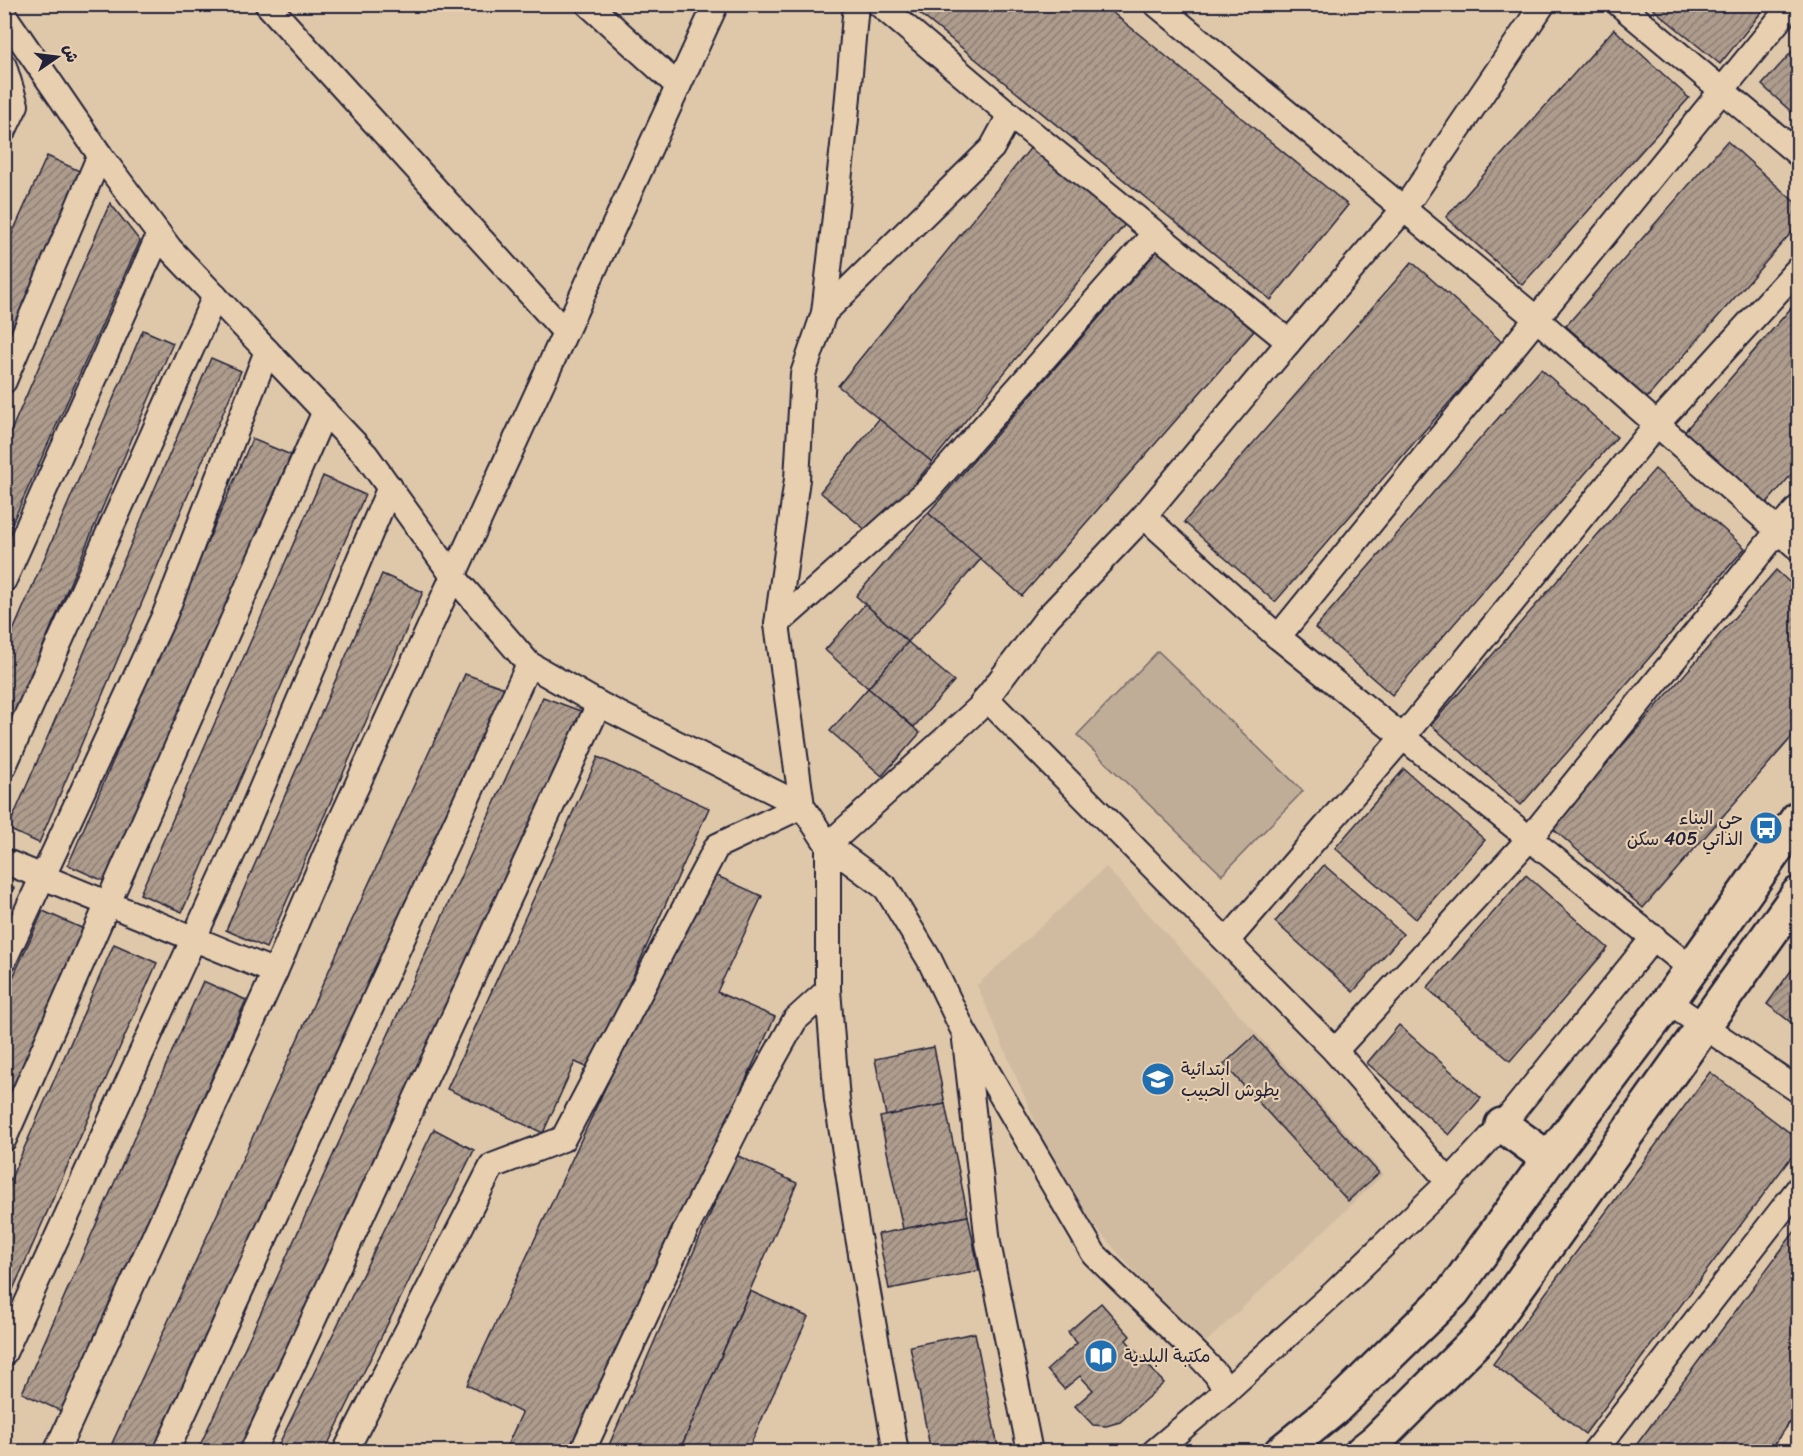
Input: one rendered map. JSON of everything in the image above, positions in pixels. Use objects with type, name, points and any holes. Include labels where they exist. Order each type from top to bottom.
[{"type":"main road","points":[[1281,1452],[1334,1409],[1453,1292],[1549,1159],[1668,1002],[1798,818]]},
{"type":"main road","points":[[1362,1452],[1377,1440],[1487,1330],[1798,894]]},
{"type":"main road","points":[[1502,1125],[1549,1159]]},
{"type":"street","points":[[267,4],[565,332]]},
{"type":"street","points":[[588,4],[678,86]]},
{"type":"street","points":[[56,1452],[275,972],[331,842],[716,4]]},
{"type":"street","points":[[856,4],[846,119],[824,313],[803,374],[797,479],[777,624],[802,806],[828,845],[886,888],[928,959],[963,1030],[1094,1254],[1199,1356],[1216,1374],[1226,1391]]},
{"type":"street","points":[[879,4],[1010,115],[1289,342]]},
{"type":"street","points":[[1156,4],[1538,320],[1798,548]]},
{"type":"street","points":[[896,1452],[837,1100],[828,990],[828,845],[979,708],[1048,617],[1144,516],[1289,342],[1404,209],[1543,4]]},
{"type":"street","points":[[1619,4],[1798,154]]},
{"type":"street","points":[[1278,637],[1538,320],[1792,4]]},
{"type":"street","points":[[4,15],[100,155],[170,249],[366,455],[453,576],[529,664],[598,704],[802,806]]},
{"type":"street","points":[[4,66],[16,105],[4,130]]},
{"type":"street","points":[[824,313],[992,147],[1010,115]]},
{"type":"street","points":[[4,381],[100,155]]},
{"type":"street","points":[[777,624],[928,490],[1155,233]]},
{"type":"street","points":[[4,580],[159,234]]},
{"type":"street","points":[[1227,941],[1403,736],[1657,424],[1798,269]]},
{"type":"street","points":[[4,766],[214,296]]},
{"type":"street","points":[[4,960],[165,614],[267,351]]},
{"type":"street","points":[[4,1139],[325,411]]},
{"type":"street","points":[[4,1353],[248,820],[390,487]]},
{"type":"street","points":[[1335,1051],[1530,838],[1798,508]]},
{"type":"street","points":[[1144,516],[1278,637],[1692,969]]},
{"type":"street","points":[[166,1452],[529,664]]},
{"type":"street","points":[[986,698],[1335,1051],[1449,1182]]},
{"type":"street","points":[[252,1452],[598,704]]},
{"type":"street","points":[[345,1452],[492,1166],[563,1139],[717,846],[802,806]]},
{"type":"street","points":[[4,861],[275,972]]},
{"type":"street","points":[[1154,1452],[1226,1391],[1334,1293],[1449,1182],[1502,1125],[1654,937]]},
{"type":"street","points":[[582,1452],[685,1231],[756,1090],[795,1020],[828,990]]},
{"type":"street","points":[[1668,1002],[1798,1090]]},
{"type":"street","points":[[963,1030],[988,1243],[1030,1452]]},
{"type":"street","points":[[1594,1452],[1798,1189]]},
{"type":"street","points":[[1785,1452],[1798,1433]]},
{"type":"shaded area","points":[[1158,651],[1303,791],[1222,875],[1077,735]]},
{"type":"shaded area","name":"ابتدائية يطوش الحبيب","points":[[1106,867],[1384,1174],[1201,1347],[1066,1194],[977,985]]},
{"type":"building","points":[[916,4],[1102,4],[1348,205],[1271,300],[913,8]]},
{"type":"building","points":[[1647,4],[1768,4],[1720,64]]},
{"type":"building","points":[[1614,29],[1689,98],[1522,285],[1446,217]]},
{"type":"building","points":[[1798,45],[1798,118],[1762,85]]},
{"type":"building","points":[[1727,141],[1798,205],[1798,225],[1647,398],[1566,326]]},
{"type":"building","points":[[1032,146],[1126,223],[932,462],[838,386]]},
{"type":"building","points":[[47,156],[84,173],[4,350],[4,252]]},
{"type":"building","points":[[110,203],[140,241],[4,541],[4,447]]},
{"type":"building","points":[[1160,248],[1254,331],[1022,596],[928,513]]},
{"type":"building","points":[[1412,262],[1502,342],[1275,602],[1184,522]]},
{"type":"building","points":[[1798,300],[1798,467],[1766,504],[1684,432]]},
{"type":"building","points":[[143,330],[173,343],[4,737],[4,652]]},
{"type":"building","points":[[211,358],[241,371],[39,843],[8,829]]},
{"type":"building","points":[[1541,369],[1617,437],[1392,695],[1315,628]]},
{"type":"building","points":[[879,419],[932,462],[873,536],[820,492]]},
{"type":"building","points":[[252,439],[291,455],[106,882],[68,865]]},
{"type":"building","points":[[1655,469],[1745,548],[1521,805],[1431,725]]},
{"type":"building","points":[[323,476],[365,495],[182,912],[140,894]]},
{"type":"building","points":[[928,513],[981,559],[908,642],[856,596]]},
{"type":"building","points":[[1776,570],[1798,590],[1798,730],[1643,908],[1551,827]]},
{"type":"building","points":[[382,574],[423,592],[266,948],[226,930]]},
{"type":"building","points":[[865,604],[908,642],[868,688],[825,650]]},
{"type":"building","points":[[908,642],[954,681],[914,727],[868,688]]},
{"type":"building","points":[[465,674],[505,688],[153,1452],[113,1452],[109,1450]]},
{"type":"building","points":[[868,688],[920,733],[882,776],[830,731]]},
{"type":"building","points":[[543,697],[583,712],[242,1452],[197,1452]]},
{"type":"building","points":[[598,757],[709,808],[591,1069],[575,1062],[543,1133],[447,1089]]},
{"type":"building","points":[[1404,769],[1485,840],[1416,919],[1335,848]]},
{"type":"building","points":[[1324,865],[1403,934],[1353,992],[1275,922]]},
{"type":"building","points":[[706,871],[762,896],[717,992],[775,1017],[573,1452],[504,1452],[522,1413],[467,1385]]},
{"type":"building","points":[[1526,875],[1608,948],[1510,1061],[1427,988]]},
{"type":"building","points":[[4,883],[14,888],[4,910]]},
{"type":"building","points":[[43,911],[86,930],[4,1111],[4,997]]},
{"type":"building","points":[[114,944],[157,963],[4,1310],[4,1194]]},
{"type":"building","points":[[1798,961],[1798,1028],[1767,1004]]},
{"type":"building","points":[[203,981],[246,1000],[65,1413],[22,1393]]},
{"type":"building","points":[[1399,1025],[1481,1098],[1449,1135],[1367,1063]]},
{"type":"building","points":[[1254,1036],[1379,1173],[1348,1201],[1224,1064]]},
{"type":"building","points":[[934,1047],[945,1104],[886,1116],[875,1059]]},
{"type":"building","points":[[1710,1072],[1798,1139],[1798,1148],[1585,1434],[1493,1364]]},
{"type":"building","points":[[945,1104],[968,1216],[903,1229],[880,1117]]},
{"type":"building","points":[[434,1129],[474,1150],[324,1452],[275,1452]]},
{"type":"building","points":[[736,1155],[797,1183],[679,1452],[606,1452]]},
{"type":"building","points":[[968,1216],[979,1271],[889,1289],[878,1234]]},
{"type":"building","points":[[1798,1227],[1798,1412],[1769,1452],[1631,1452]]},
{"type":"building","points":[[750,1291],[808,1317],[747,1452],[679,1452]]},
{"type":"building","name":"مكتبة البلدية","points":[[1101,1303],[1130,1336],[1126,1340],[1164,1383],[1120,1422],[1106,1426],[1093,1425],[1075,1406],[1093,1390],[1080,1376],[1064,1389],[1047,1370],[1077,1343],[1068,1332]]},
{"type":"building","points":[[975,1333],[999,1452],[931,1452],[910,1346]]},
{"type":"place","name":"حي البناء الذاتي 405 سكن","points":[[1766,828]]},
{"type":"place","name":"ابتدائية يطوش الحبيب","points":[[1158,1079]]},
{"type":"place","name":"مكتبة البلدية","points":[[1101,1356]]}]
